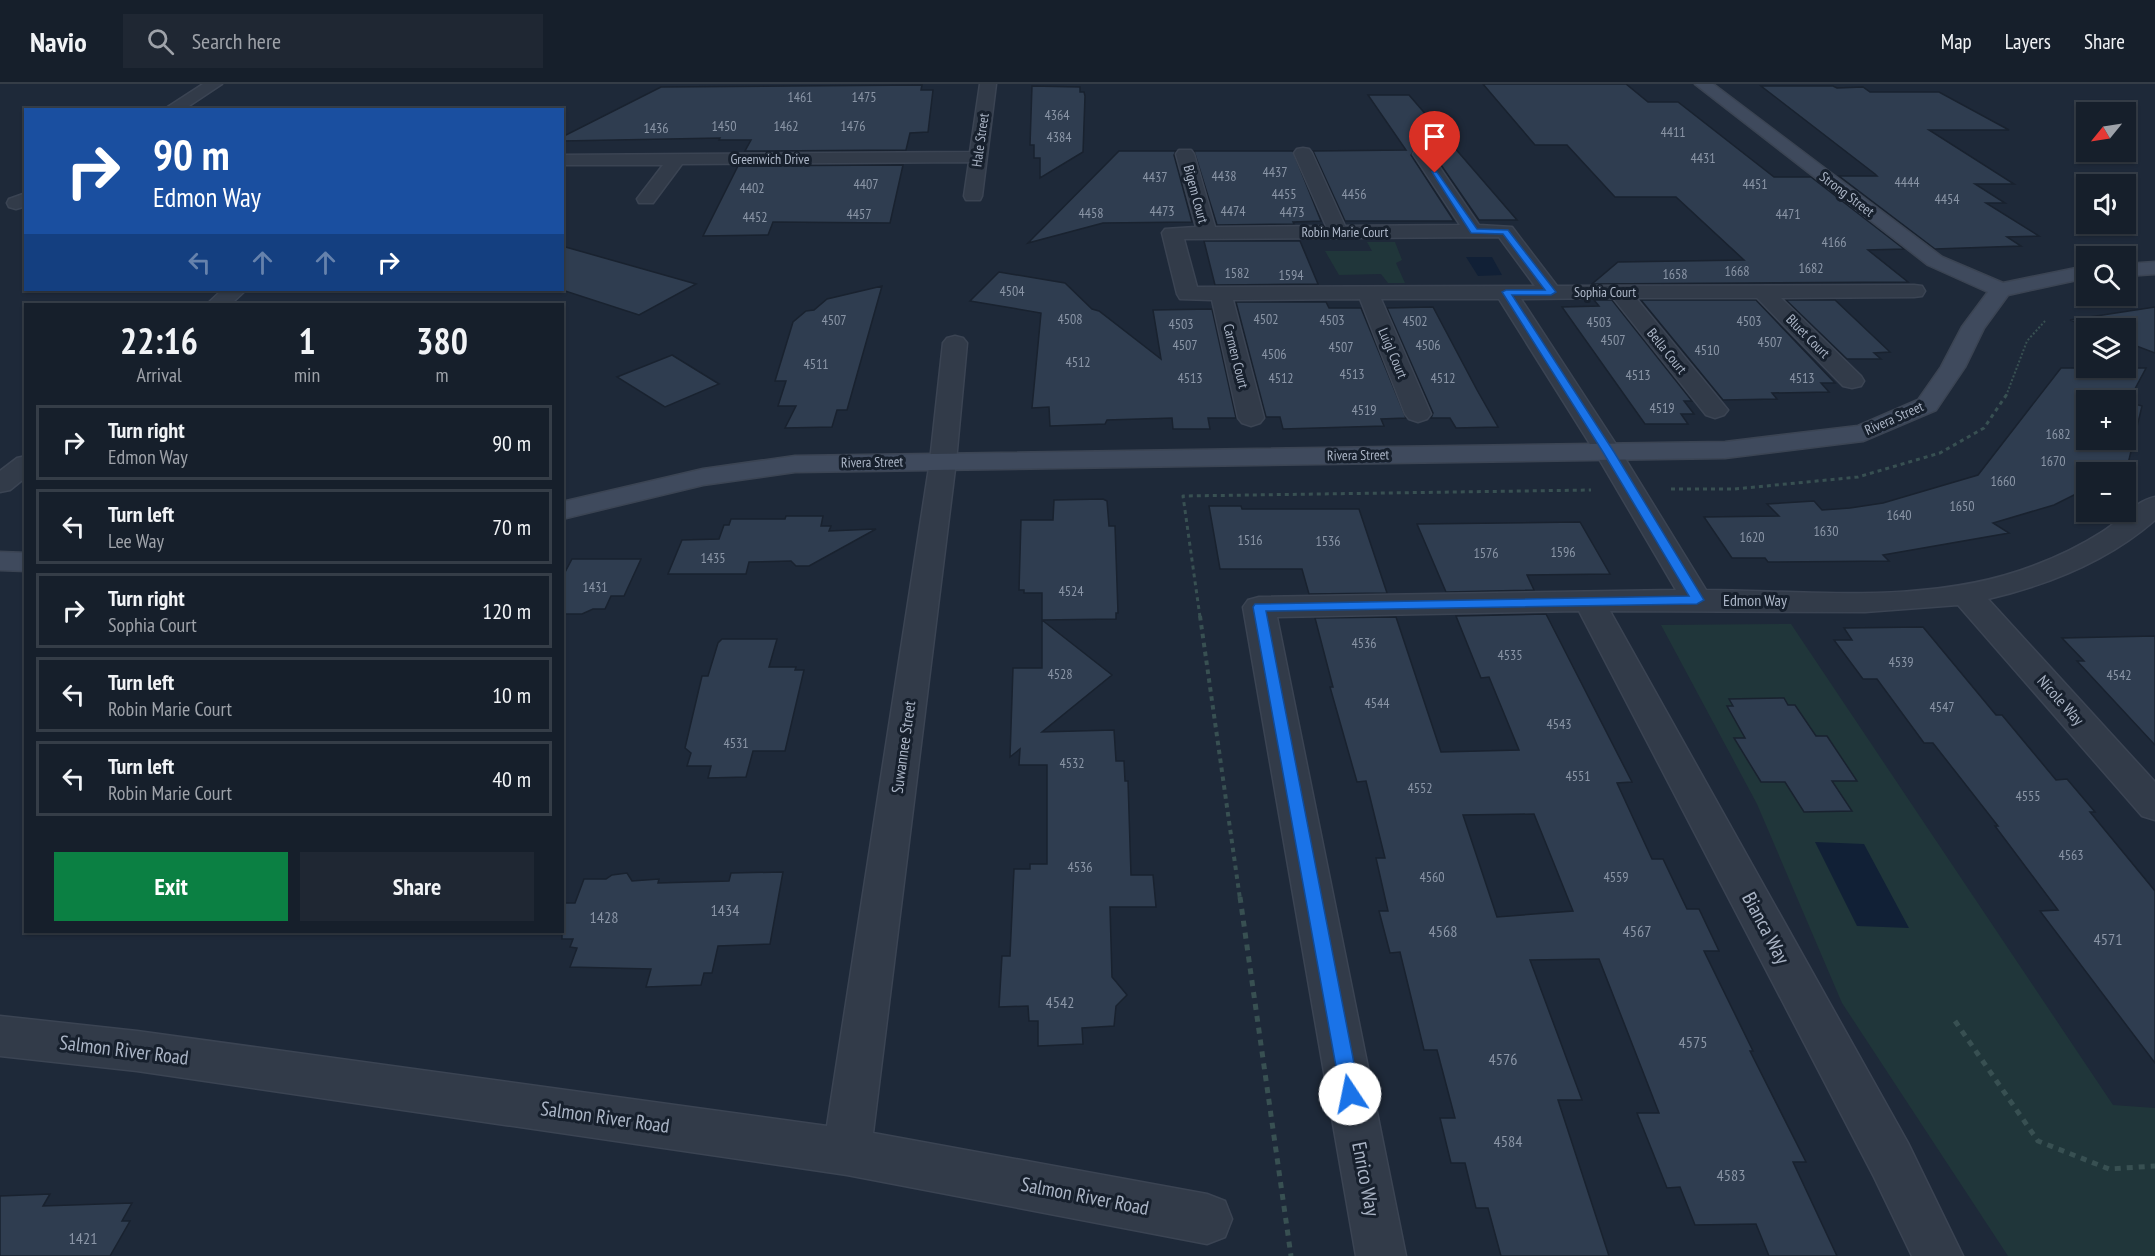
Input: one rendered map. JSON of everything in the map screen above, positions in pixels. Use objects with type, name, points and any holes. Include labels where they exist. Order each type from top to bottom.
[{"type":"street","points":[[174,108],[214,84]]},
{"type":"street","name":"Hale Street","points":[[973,196],[988,84]]},
{"type":"street","name":"Strong Street","points":[[1703,84],[1935,261],[2001,290]]},
{"type":"street","points":[[1303,153],[1338,232]]},
{"type":"street","name":"Bigem Court","points":[[1185,154],[1207,233]]},
{"type":"street","points":[[1422,154],[1474,232]]},
{"type":"street","name":"Greenwich Drive","points":[[564,160],[978,157]]},
{"type":"street","points":[[646,199],[677,159]]},
{"type":"street","name":"Robin Marie Court","points":[[1188,294],[1172,233],[1506,231],[1551,292]]},
{"type":"street","points":[[2136,269],[2155,268]]},
{"type":"street","points":[[2001,290],[2076,274]]},
{"type":"street","name":"Rivera Street","points":[[564,510],[703,477],[795,464],[1725,450],[1863,433],[1927,405],[1953,367],[1973,327],[2001,290]]},
{"type":"street","points":[[219,303],[234,291]]},
{"type":"street","name":"Sophia Court","points":[[1188,294],[1914,291]]},
{"type":"street","points":[[1506,292],[1608,452],[1697,600]]},
{"type":"street","name":"Bella Court","points":[[1618,292],[1715,410]]},
{"type":"street","name":"Bluet Court","points":[[1763,292],[1852,381]]},
{"type":"street","name":"Luigl Court","points":[[1368,293],[1418,414]]},
{"type":"street","name":"Carmen Court","points":[[1221,294],[1251,418]]},
{"type":"street","name":"Suwannee Street","points":[[847,1152],[943,461],[955,343]]},
{"type":"street","points":[[0,484],[24,466]]},
{"type":"street","name":"Edmon Way","points":[[1259,607],[1697,600],[1901,601],[1966,594],[2029,578],[2089,551],[2138,521],[2155,505]]},
{"type":"street","points":[[0,561],[24,562]]},
{"type":"street","name":"Nicole Way","points":[[1966,594],[2155,806]]},
{"type":"street","name":"Bianca Way","points":[[1590,602],[1891,1160],[1938,1256]]},
{"type":"street","name":"Enrico Way","points":[[1259,607],[1381,1256]]},
{"type":"street","name":"Salmon River Road","points":[[0,1036],[136,1051],[847,1152],[1207,1219]]},
{"type":"path","points":[[1291,1256],[1183,496],[1735,489],[1858,477],[1940,453],[1984,428],[2007,394],[2027,341],[2045,321]]},
{"type":"path","points":[[1955,1021],[2038,1141],[2109,1169],[2155,1166]]},
{"type":"green space","points":[[1367,242],[1395,242],[1402,260],[1396,263],[1405,283],[1388,283],[1381,274],[1339,275],[1325,251],[1372,251]]},
{"type":"green space","points":[[1791,624],[2113,1105],[2155,1108],[2155,1256],[2008,1256],[1842,1003],[1757,804],[1661,625]]},
{"type":"water","points":[[1466,257],[1492,257],[1502,275],[1478,276]]},
{"type":"water","points":[[1815,842],[1864,844],[1909,928],[1857,926]]},
{"type":"building","points":[[1483,84],[1626,84],[1648,102],[1678,102],[1774,177],[1811,177],[1904,249],[1868,250],[1908,282],[1592,284],[1618,262],[1744,260],[1676,197],[1615,197],[1567,145],[1535,145]]},
{"type":"building","points":[[922,85],[921,90],[933,90],[928,132],[910,133],[906,150],[745,151],[751,140],[719,140],[720,138],[564,141],[564,136],[661,87]]},
{"type":"building","points":[[1032,86],[1080,87],[1080,92],[1084,92],[1085,96],[1083,152],[1040,178],[1040,158],[1034,158],[1034,145],[1030,145]]},
{"type":"building","points":[[1761,86],[1863,87],[1870,92],[1939,92],[2009,130],[1929,130],[2014,184],[1975,184],[2005,203],[1986,203],[2039,236],[2007,237],[2021,246],[1935,249],[1839,176],[1877,176],[1875,174]]},
{"type":"building","points":[[1368,95],[1409,95],[1517,220],[1479,220],[1430,149],[1416,148],[1411,155],[1454,221],[1345,221],[1313,151],[1406,150]]},
{"type":"building","points":[[1119,151],[1176,151],[1174,155],[1192,222],[1103,223],[1028,243]]},
{"type":"building","points":[[1194,151],[1293,151],[1321,221],[1293,222],[1294,224],[1217,225]]},
{"type":"building","points":[[903,165],[890,223],[773,222],[768,235],[703,236],[738,166]]},
{"type":"building","points":[[1204,241],[1300,241],[1318,284],[1215,285]]},
{"type":"building","points":[[564,247],[696,284],[639,315],[564,291]]},
{"type":"building","points":[[999,272],[1065,283],[1092,309],[1099,311],[1161,359],[1153,310],[1212,309],[1236,418],[1208,418],[1210,429],[1173,429],[1172,418],[1107,420],[1105,424],[1050,426],[1049,407],[1032,408],[1041,313],[970,301]]},
{"type":"building","points":[[882,286],[847,410],[837,410],[832,427],[785,428],[796,406],[778,406],[786,381],[775,381],[793,322],[806,311],[814,310],[827,299]]},
{"type":"building","points":[[1594,300],[1612,300],[1692,401],[1684,401],[1694,414],[1681,414],[1688,424],[1645,424],[1562,307],[1599,306]]},
{"type":"building","points":[[1641,300],[1756,300],[1835,383],[1821,383],[1829,392],[1772,393],[1777,399],[1723,400]]},
{"type":"building","points":[[1786,300],[1835,300],[1890,352],[1874,353],[1881,359],[1847,359]]},
{"type":"building","points":[[1236,302],[1326,302],[1329,308],[1361,308],[1406,418],[1381,419],[1384,426],[1283,429],[1280,417],[1266,417]]},
{"type":"building","points":[[1433,307],[1498,427],[1456,428],[1450,418],[1431,418],[1433,413],[1387,308]]},
{"type":"building","points":[[2155,307],[2155,353],[2136,346],[2136,318],[2083,318]]},
{"type":"building","points":[[672,355],[719,384],[665,407],[617,377]]},
{"type":"building","points":[[2061,368],[2076,368],[2076,378],[2136,378],[2136,368],[2146,368],[2134,390],[2076,390],[2076,450],[2131,450],[2128,462],[2076,462],[2076,494],[2054,505],[1993,523],[2009,533],[1883,555],[1889,561],[1768,562],[1765,558],[1732,558],[1704,517],[1779,516],[1767,504],[1814,501],[1822,510],[1883,503],[1978,475]]},
{"type":"building","points":[[2136,404],[2142,406],[2136,431]]},
{"type":"building","points":[[1103,499],[1107,501],[1109,526],[1115,526],[1118,613],[1116,613],[1116,619],[1042,620],[1042,593],[1024,593],[1024,590],[1019,590],[1021,520],[1053,520],[1054,500]]},
{"type":"building","points":[[1209,506],[1241,506],[1242,509],[1359,509],[1387,593],[1309,594],[1302,569],[1220,569]]},
{"type":"building","points":[[786,516],[823,516],[821,526],[831,526],[829,531],[876,529],[809,566],[796,566],[791,561],[749,562],[746,574],[668,574],[682,540],[719,539],[724,525],[729,525],[731,519],[785,519]]},
{"type":"building","points":[[1580,522],[1610,574],[1527,575],[1534,590],[1446,592],[1417,524]]},
{"type":"building","points":[[572,559],[641,559],[624,596],[611,596],[605,609],[593,609],[582,614],[564,614],[564,574]]},
{"type":"building","points":[[1546,614],[1632,782],[1617,783],[1652,859],[1663,859],[1687,909],[1699,909],[1719,951],[1704,951],[1753,1051],[1750,1051],[1806,1162],[1793,1162],[1837,1256],[1769,1256],[1756,1224],[1695,1225],[1680,1187],[1667,1188],[1637,1113],[1659,1113],[1599,959],[1530,960],[1582,1100],[1558,1100],[1609,1256],[1501,1256],[1488,1208],[1476,1208],[1465,1163],[1451,1163],[1440,1118],[1455,1118],[1437,1050],[1424,1050],[1400,952],[1390,953],[1379,911],[1388,911],[1376,858],[1385,858],[1366,781],[1357,782],[1330,687],[1333,687],[1315,618],[1396,617],[1441,752],[1519,750],[1489,677],[1481,678],[1456,616]],"holes":[[[1534,814],[1573,911],[1497,917],[1463,815]]]},
{"type":"building","points":[[1042,620],[1112,675],[1042,732],[1114,730],[1116,761],[1124,761],[1125,781],[1128,781],[1131,875],[1153,875],[1156,907],[1110,907],[1112,977],[1127,995],[1116,1006],[1114,1026],[1082,1028],[1083,1044],[1038,1046],[1038,1021],[1029,1021],[1028,1006],[999,1007],[1002,956],[1010,956],[1014,869],[1030,869],[1030,864],[1047,864],[1047,765],[1019,765],[1020,749],[1010,757],[1013,668],[1042,668]]},
{"type":"building","points":[[1923,627],[1996,715],[2002,715],[2056,780],[2067,779],[2095,812],[2090,812],[2155,891],[2155,1063],[2040,911],[2058,910],[1995,826],[1998,826],[1933,743],[1924,743],[1877,679],[1863,679],[1834,640],[1852,640],[1844,628]]},
{"type":"building","points":[[2155,636],[2155,745],[2077,661],[2084,661],[2062,638]]},
{"type":"building","points":[[722,639],[777,639],[769,667],[796,667],[795,670],[804,670],[785,751],[753,751],[746,777],[708,778],[711,766],[687,766],[691,753],[685,748],[702,676],[708,676],[718,643]]},
{"type":"building","points":[[1784,698],[1788,705],[1795,705],[1816,736],[1827,736],[1857,781],[1832,781],[1852,811],[1804,812],[1785,782],[1761,782],[1734,738],[1745,738],[1727,706],[1733,706],[1729,699]]},
{"type":"building","points":[[783,872],[770,944],[718,946],[712,973],[704,973],[701,985],[646,987],[651,969],[570,967],[577,948],[570,947],[573,939],[562,939],[564,903],[575,903],[584,879],[606,879],[612,875],[627,873],[632,881],[659,879],[658,883],[729,881],[731,873]]},
{"type":"building","points":[[50,1194],[43,1206],[132,1203],[122,1221],[130,1221],[110,1256],[0,1256],[0,1196]]},
{"type":"route","points":[[1350,1094],[1259,607],[1697,600],[1608,452],[1506,292],[1551,292],[1506,231],[1474,232],[1435,173]]}]
